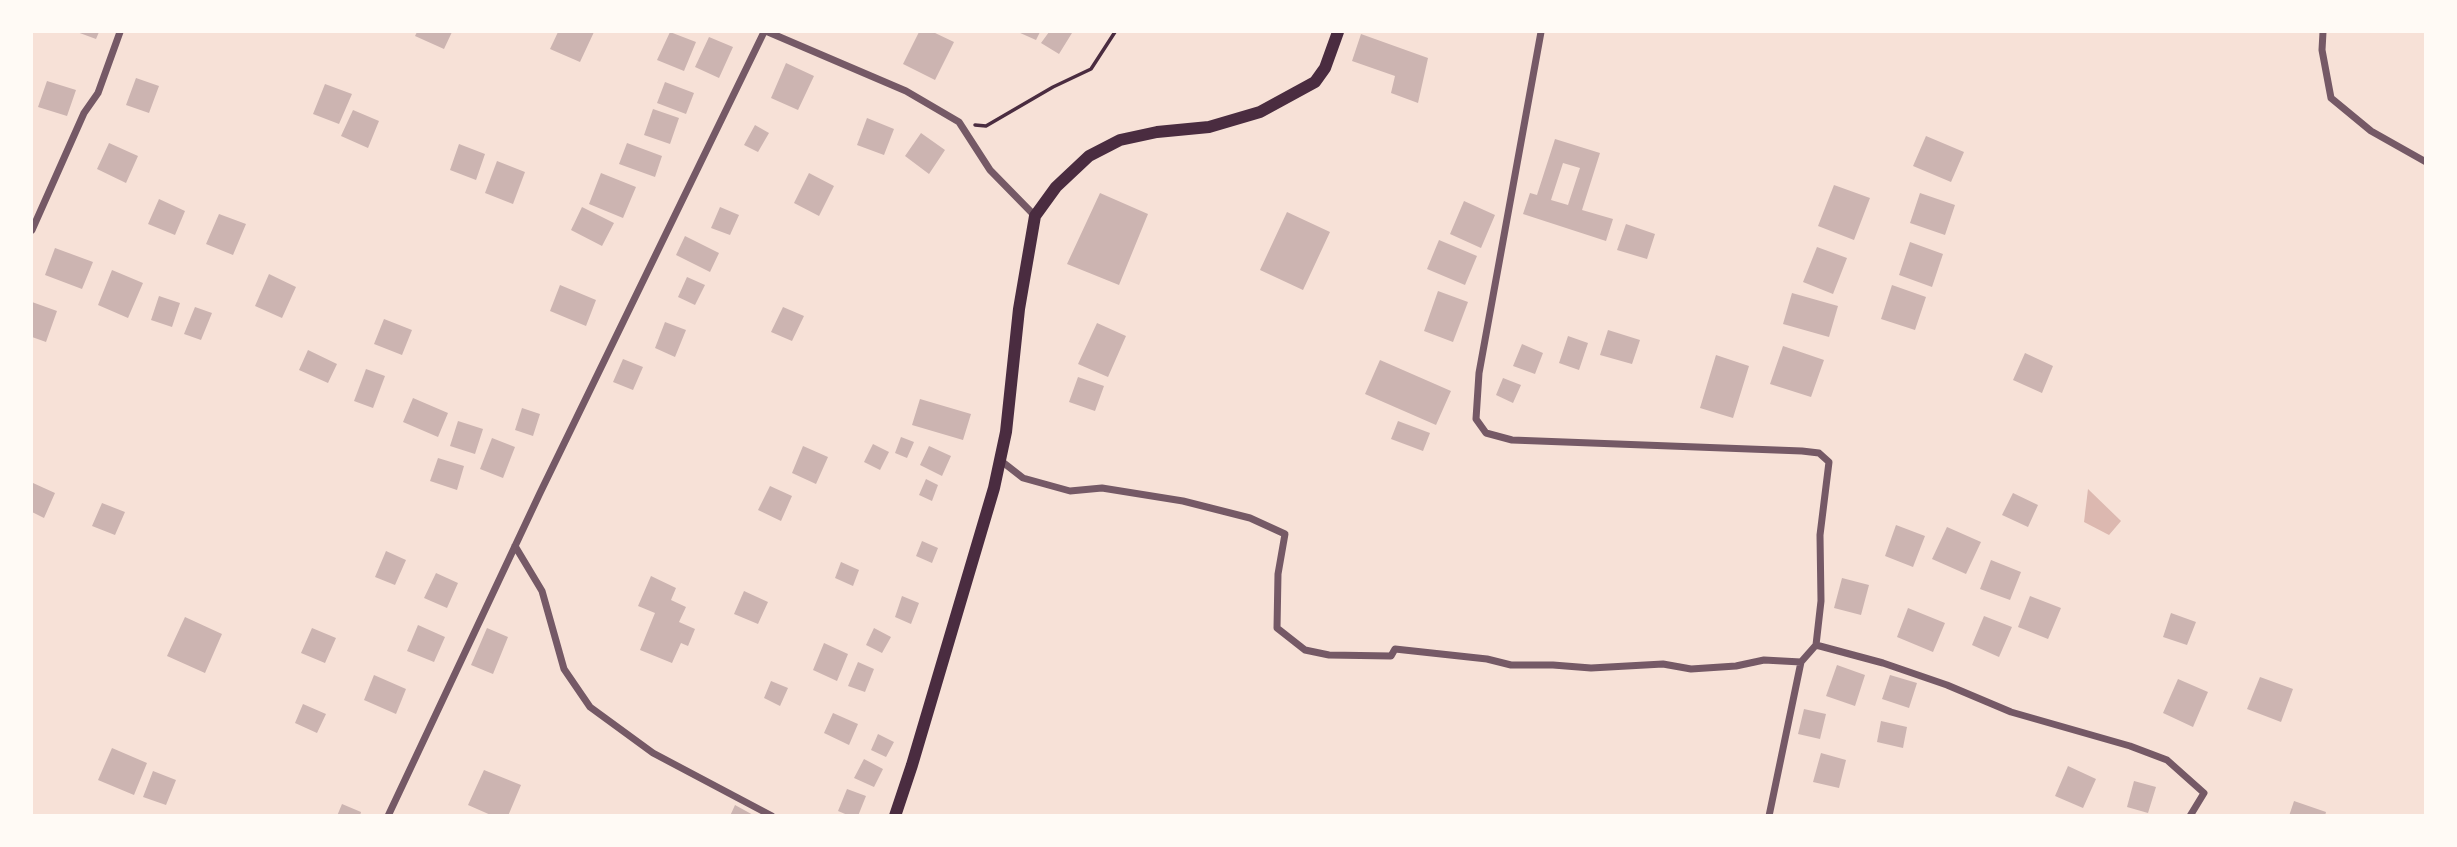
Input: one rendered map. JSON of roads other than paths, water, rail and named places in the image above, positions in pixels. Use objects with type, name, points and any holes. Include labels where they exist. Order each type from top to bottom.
[{"type":"main road","points":[[895,816],[994,488],[1006,432],[1019,309],[1035,216],[1056,187],[1089,156],[1120,140],[1157,132],[1209,127],[1247,116],[1260,112],[1315,82],[1325,68],[1338,32]]},
{"type":"street","points":[[32,230],[85,113],[99,93],[120,32]]},
{"type":"street","points":[[388,816],[515,546],[766,32],[906,91],[959,122],[990,170],[1035,216]]},
{"type":"street","points":[[1541,32],[1479,373],[1476,419],[1486,433],[1512,440],[1819,453],[1829,462],[1820,535],[1821,601],[1816,645],[1801,662],[1769,816]]},
{"type":"street","points":[[2323,32],[2322,50],[2331,98],[2371,131],[2426,162]]},
{"type":"street","points":[[1000,460],[1023,478],[1070,491],[1102,488],[1183,500],[1250,518],[1285,534],[1278,574],[1278,628],[1305,650],[1329,655],[1391,656],[1395,649],[1487,659],[1511,665],[1591,668],[1663,664],[1691,669],[1736,666],[1764,660],[1801,662]]},
{"type":"street","points":[[515,546],[542,591],[564,669],[590,707],[653,753],[772,816]]},
{"type":"street","points":[[1816,645],[1883,663],[1947,685],[2011,712],[2130,746],[2167,760],[2204,793],[2190,816]]}]
